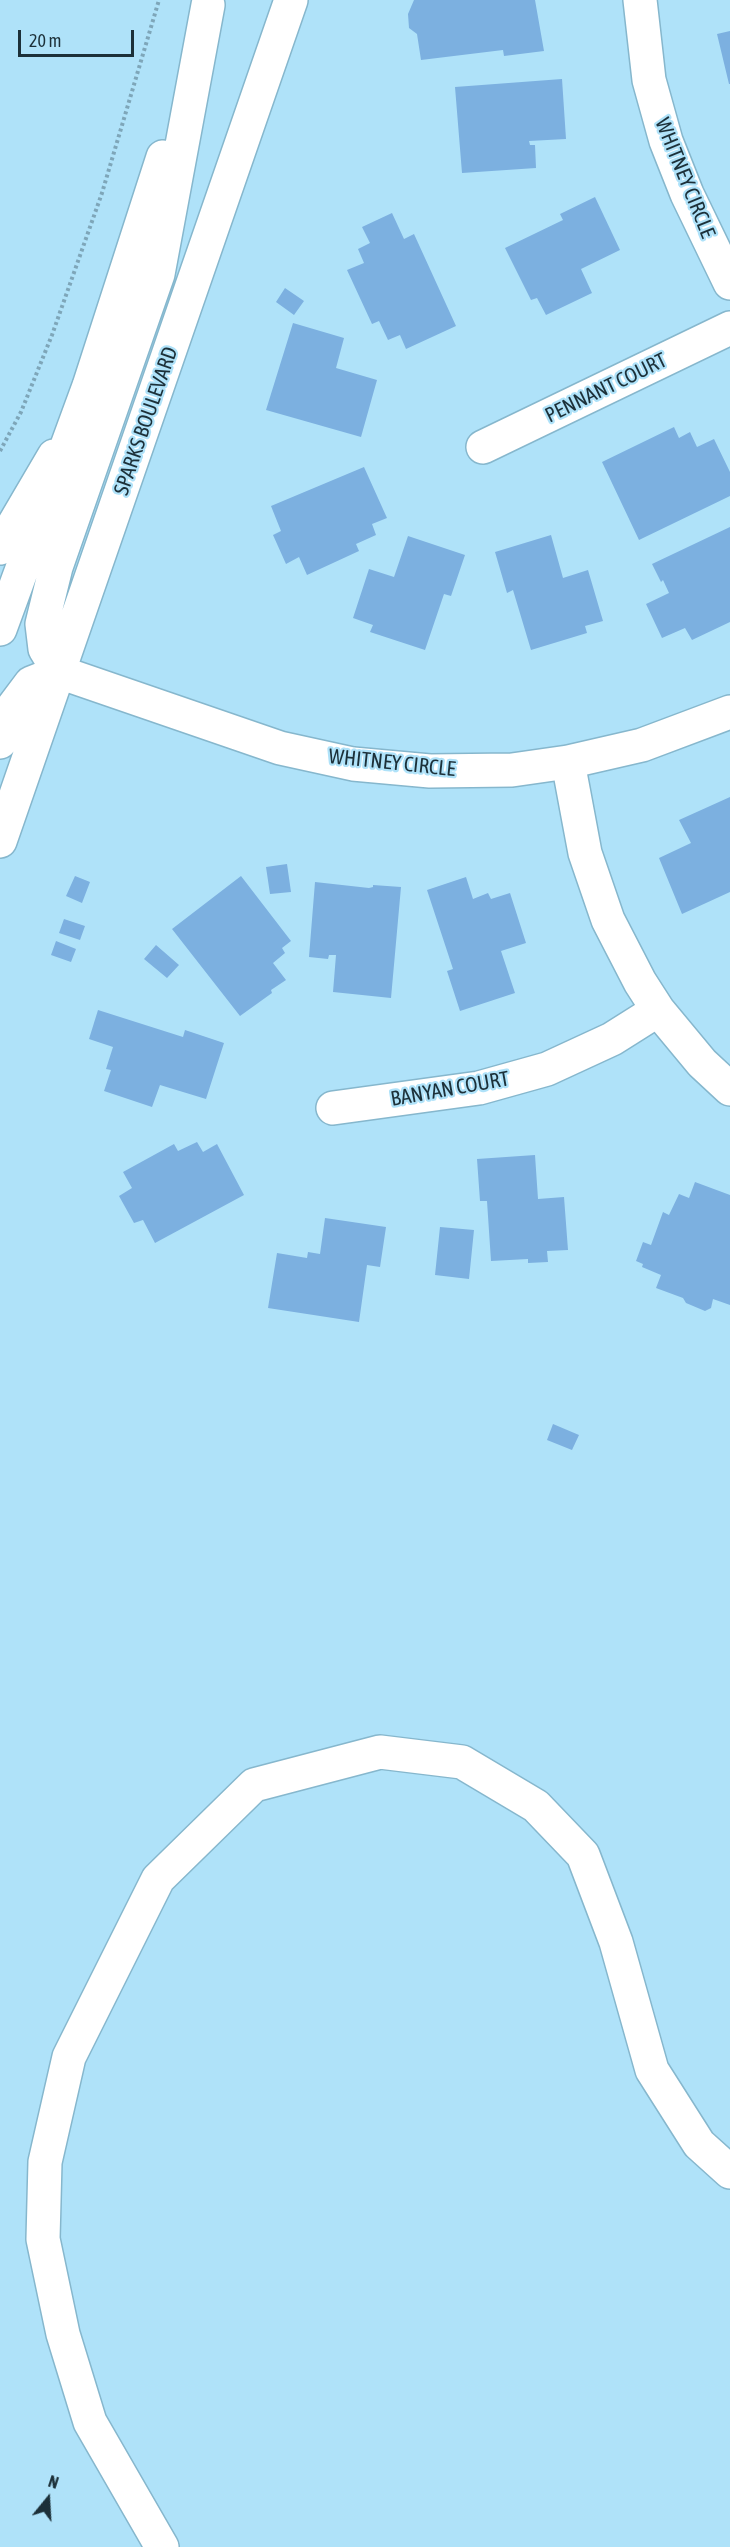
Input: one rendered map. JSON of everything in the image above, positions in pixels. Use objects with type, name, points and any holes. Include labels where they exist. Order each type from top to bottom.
[{"type":"street","name":"SPARKS BOULEVARD","points":[[0,841],[291,0]]},
{"type":"street","name":"WHITNEY CIRCLE","points":[[640,0],[649,80],[666,141],[687,194],[730,283]]},
{"type":"street","points":[[0,742],[13,707],[31,683],[59,672],[45,649],[42,624],[56,567],[158,274],[208,2]]},
{"type":"street","points":[[0,628],[81,408],[161,162],[208,2]]},
{"type":"street","name":"PENNANT COURT","points":[[483,447],[730,328]]},
{"type":"street","points":[[0,548],[81,408]]},
{"type":"street","name":"WHITNEY CIRCLE","points":[[59,672],[280,748],[353,764],[430,771],[512,770],[568,762],[642,745],[730,712]]},
{"type":"street","points":[[568,762],[585,853],[608,920],[640,982],[658,1010],[702,1063],[730,1089]]},
{"type":"street","name":"BANYAN COURT","points":[[333,1108],[479,1088],[547,1069],[612,1039],[658,1010]]},
{"type":"street","points":[[162,2547],[90,2422],[83,2400],[63,2334],[43,2239],[45,2162],[69,2057],[158,1879],[254,1785],[380,1752],[462,1762],[536,1806],[583,1856],[616,1942],[652,2070],[699,2144],[730,2172]]},
{"type":"path","points":[[0,451],[21,412],[52,335],[102,193],[159,0]]},
{"type":"building","points":[[414,0],[535,0],[544,51],[504,56],[503,50],[421,60],[417,34],[409,28],[408,14]]},
{"type":"building","points":[[730,31],[730,84],[729,84],[717,34]]},
{"type":"building","points":[[562,79],[566,139],[529,141],[530,145],[535,145],[536,168],[462,173],[455,87]]},
{"type":"building","points":[[595,197],[620,250],[581,269],[592,293],[546,315],[537,298],[531,300],[505,248],[563,220],[560,214]]},
{"type":"building","points":[[392,213],[404,239],[414,234],[456,326],[406,349],[400,335],[388,340],[379,321],[372,324],[347,270],[364,263],[358,249],[370,243],[362,227]]},
{"type":"building","points":[[285,288],[304,301],[294,315],[276,302]]},
{"type":"building","points":[[293,323],[344,338],[336,368],[377,380],[361,437],[266,410]]},
{"type":"building","points":[[674,427],[679,438],[690,432],[697,447],[714,439],[730,472],[730,496],[639,540],[602,462]]},
{"type":"building","points":[[364,467],[387,518],[372,524],[376,535],[356,544],[359,551],[307,575],[299,557],[286,564],[273,535],[281,531],[271,506]]},
{"type":"building","points":[[730,527],[730,622],[692,640],[685,628],[662,638],[646,604],[669,593],[652,564]]},
{"type":"building","points":[[551,535],[563,578],[588,570],[603,621],[585,626],[587,633],[531,650],[513,590],[507,593],[495,552]]},
{"type":"building","points":[[408,536],[465,555],[451,596],[444,594],[425,650],[370,632],[373,625],[353,618],[369,569],[394,577]]},
{"type":"building","points":[[730,797],[730,892],[682,914],[659,858],[691,843],[679,820]]},
{"type":"building","points":[[287,864],[291,892],[270,894],[266,867]]},
{"type":"building","points":[[75,876],[90,882],[82,903],[66,896]]},
{"type":"building","points":[[241,876],[291,941],[282,948],[285,953],[273,963],[286,980],[240,1016],[172,929]]},
{"type":"building","points":[[466,877],[473,899],[488,893],[491,899],[510,893],[526,943],[501,951],[515,993],[460,1011],[447,971],[453,969],[427,890]]},
{"type":"building","points":[[315,882],[369,888],[373,885],[401,887],[391,998],[333,992],[336,955],[329,955],[328,959],[309,957]]},
{"type":"building","points":[[64,919],[85,926],[80,940],[59,933]]},
{"type":"building","points":[[56,941],[76,949],[71,962],[51,955]]},
{"type":"building","points":[[156,945],[179,965],[167,978],[144,959]]},
{"type":"building","points":[[98,1010],[183,1037],[185,1030],[224,1043],[206,1099],[160,1085],[152,1107],[104,1091],[111,1070],[106,1069],[113,1047],[89,1039]]},
{"type":"building","points":[[197,1142],[203,1152],[217,1144],[244,1195],[155,1243],[143,1220],[134,1223],[119,1196],[132,1188],[123,1172],[174,1144],[178,1151]]},
{"type":"building","points":[[535,1155],[538,1199],[564,1197],[568,1250],[547,1251],[548,1262],[528,1263],[528,1259],[491,1261],[487,1201],[480,1201],[477,1159]]},
{"type":"building","points":[[695,1182],[730,1195],[730,1305],[713,1299],[711,1308],[705,1311],[686,1303],[683,1298],[656,1288],[661,1275],[642,1267],[643,1264],[636,1261],[643,1242],[651,1245],[663,1212],[669,1215],[679,1194],[689,1198]]},
{"type":"building","points":[[325,1218],[386,1227],[380,1267],[367,1265],[359,1322],[268,1308],[277,1253],[307,1258],[308,1252],[320,1254]]},
{"type":"building","points":[[440,1227],[474,1230],[469,1279],[435,1275]]},
{"type":"building","points":[[553,1424],[579,1435],[572,1450],[547,1440]]}]
